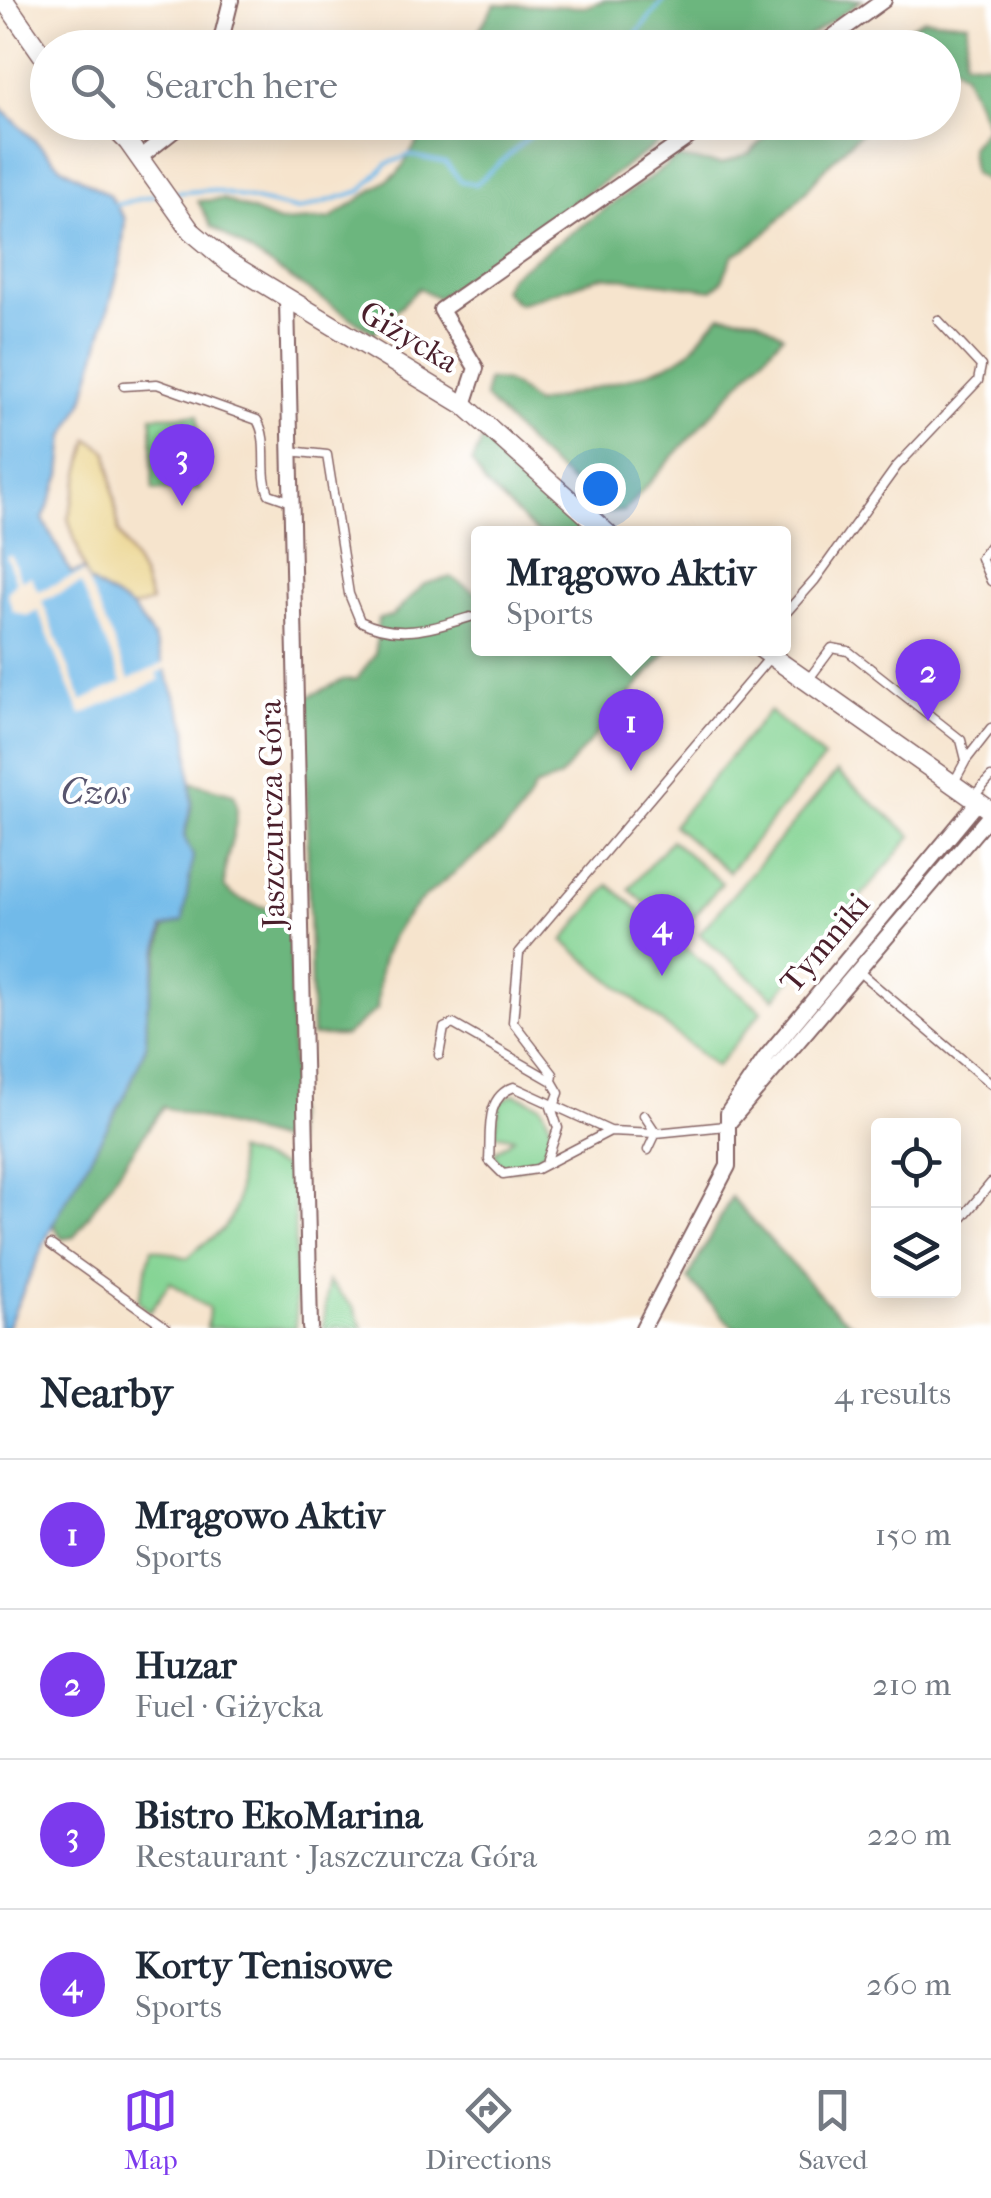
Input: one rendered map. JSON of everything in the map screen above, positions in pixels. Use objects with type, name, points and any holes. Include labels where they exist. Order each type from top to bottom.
[{"type":"street","points":[[4,0],[30,37]]},
{"type":"street","points":[[224,30],[231,0]]},
{"type":"street","points":[[842,30],[884,0]]},
{"type":"street","points":[[123,140],[138,158],[162,140]]},
{"type":"street","points":[[464,406],[476,368],[441,310],[684,140]]},
{"type":"street","name":"Giżycka","points":[[138,158],[192,231],[228,262],[464,406],[599,526]]},
{"type":"street","name":"Jaszczurcza Góra","points":[[286,300],[310,1328]]},
{"type":"street","points":[[771,656],[983,806]]},
{"type":"street","name":"Tymniki","points":[[726,1126],[858,971],[983,806]]},
{"type":"street","name":"Tymniki","points":[[643,1328],[728,1166],[728,1113],[766,1057],[983,806]]},
{"type":"lane","points":[[791,606],[815,580],[897,466],[978,381],[981,366],[938,320]]},
{"type":"lane","points":[[124,386],[158,384],[257,420],[262,429],[263,482],[269,494],[292,502]]},
{"type":"lane","points":[[290,451],[327,455],[349,594],[360,621],[384,634],[423,631],[470,617]]},
{"type":"lane","points":[[991,545],[981,558],[991,581]]},
{"type":"lane","points":[[807,681],[832,648],[840,646],[961,740],[966,760]]},
{"type":"lane","points":[[552,1082],[553,1074],[513,1022],[519,952],[762,656]]},
{"type":"lane","points":[[954,784],[966,760],[991,728]]},
{"type":"lane","points":[[983,806],[991,776]]},
{"type":"lane","points":[[858,971],[991,1084]]},
{"type":"lane","points":[[439,1055],[440,1038],[453,1024],[552,1082],[559,1092],[552,1105],[558,1128],[556,1145],[546,1162]]},
{"type":"lane","points":[[610,1130],[513,1175],[495,1168],[488,1160],[493,1104],[504,1090],[514,1087],[610,1130],[656,1133],[726,1126]]},
{"type":"lane","points":[[644,1115],[656,1133]]},
{"type":"lane","points":[[648,1150],[656,1133]]},
{"type":"lane","points":[[962,1218],[991,1183]]},
{"type":"lane","points":[[51,1245],[167,1328]]},
{"type":"green space","points":[[605,0],[862,0],[819,30],[479,30],[495,4],[585,7]]},
{"type":"green space","points":[[924,19],[968,23],[964,61],[991,63],[991,184],[973,173],[970,147],[987,126],[961,71],[961,30],[908,28]]},
{"type":"green space","points":[[419,140],[663,140],[438,298],[419,288],[374,333],[211,226],[198,201],[223,199],[279,222],[330,219],[398,173]]},
{"type":"green space","points":[[762,140],[853,140],[770,229],[733,255],[722,281],[713,290],[603,276],[518,304],[503,290],[510,276],[677,158],[721,164],[750,153]]},
{"type":"green space","points":[[721,315],[756,318],[783,335],[624,511],[607,513],[540,455],[485,398],[487,381],[508,383],[535,404],[654,370],[689,352]]},
{"type":"green space","points":[[198,415],[199,489],[153,490],[152,416]]},
{"type":"green space","points":[[484,436],[582,526],[530,526],[485,484],[472,463]]},
{"type":"green space","points":[[451,577],[471,590],[471,656],[663,656],[559,778],[534,788],[520,813],[501,834],[411,911],[382,962],[377,1009],[345,1036],[312,1036],[304,699],[343,680],[357,679],[375,654],[378,619],[392,616],[424,584]]},
{"type":"green space","points":[[769,711],[824,758],[729,872],[673,825]]},
{"type":"green space","points":[[837,772],[912,836],[775,998],[699,934]]},
{"type":"green space","points":[[190,782],[234,794],[237,815],[225,888],[240,899],[275,911],[290,921],[294,1145],[163,1107],[74,1237],[62,1239],[53,1224],[146,1046],[147,1009],[192,803]]},
{"type":"green space","points":[[671,840],[722,883],[680,933],[629,889]]},
{"type":"green space","points":[[609,885],[762,1011],[716,1067],[563,941]]},
{"type":"green space","points":[[514,1094],[541,1105],[552,1128],[540,1157],[511,1170],[498,1162],[494,1153],[514,1138],[495,1134],[500,1102]]},
{"type":"green space","points":[[236,1151],[294,1170],[296,1328],[207,1328],[209,1309],[170,1282],[150,1312],[138,1301],[152,1248],[188,1258],[230,1220],[238,1191]]},
{"type":"green space","points":[[731,1197],[833,1309],[857,1328],[734,1328],[688,1279]]},
{"type":"green space","points":[[328,1281],[354,1308],[363,1328],[323,1328]]},
{"type":"sand","points":[[89,439],[108,452],[119,533],[142,575],[151,602],[132,608],[88,581],[68,518]]},
{"type":"water","name":"Czos","points":[[0,107],[62,167],[109,195],[125,219],[121,262],[84,400],[65,436],[61,475],[43,519],[71,573],[83,570],[88,581],[132,608],[153,637],[187,728],[192,803],[184,836],[193,856],[183,921],[163,928],[147,1009],[146,1046],[126,1094],[53,1224],[7,1328],[0,1328]]},
{"type":"pier","points":[[11,555],[21,580],[31,576],[38,591],[84,572],[129,679],[165,663],[167,668],[157,673],[160,680],[81,715],[38,611],[27,616],[13,611],[7,593],[16,581],[6,556]],"holes":[[[81,584],[122,682],[82,701],[42,601]]]},
{"type":"waterway","points":[[640,30],[664,0]]},
{"type":"waterway","points":[[174,193],[211,190],[298,210],[361,191],[387,164],[409,155],[446,163],[461,181],[476,184],[526,140]]},
{"type":"waterway","points":[[116,205],[155,195]]},
{"type":"place","name":"Bistro EkoMarina","points":[[182,506]]},
{"type":"place","name":"Huzar","points":[[928,721]]},
{"type":"place","name":"Mrągowo Aktiv","points":[[631,771]]},
{"type":"place","name":"Korty Tenisowe","points":[[662,976]]}]
